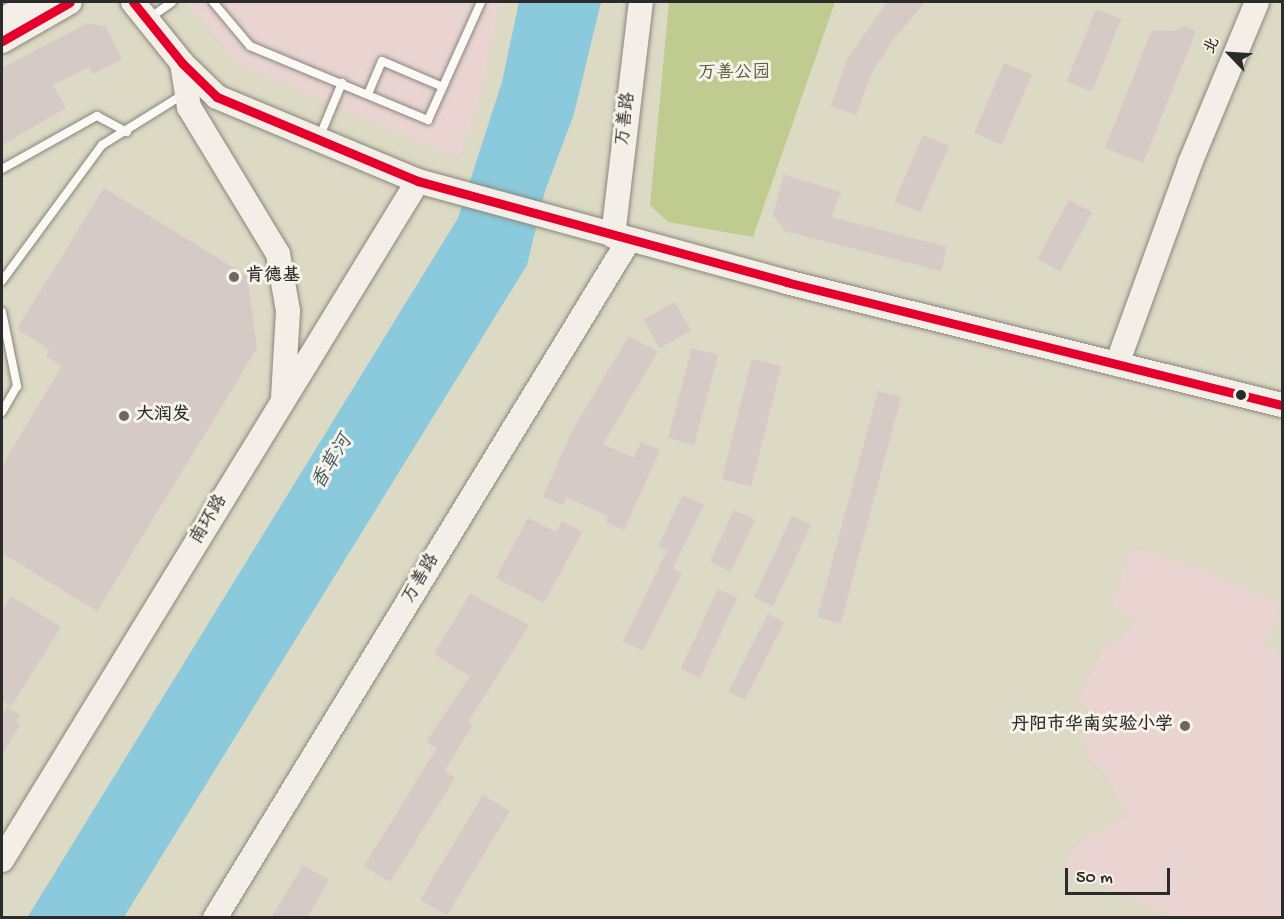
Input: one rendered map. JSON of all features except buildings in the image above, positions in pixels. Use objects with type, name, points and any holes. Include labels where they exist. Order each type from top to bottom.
[{"type":"main road","points":[[2,20],[34,2]]},
{"type":"main road","points":[[2,40],[70,2]]},
{"type":"main road","name":"万善路","points":[[215,918],[621,238],[641,2]]},
{"type":"main road","points":[[1117,364],[1190,163],[1257,2]]},
{"type":"main road","points":[[140,10],[182,63],[194,87],[189,107],[278,254],[288,311],[282,401]]},
{"type":"main road","points":[[194,87],[418,181],[452,192],[621,238],[1282,405]]},
{"type":"main road","name":"南环路","points":[[2,860],[418,181]]},
{"type":"lane","points":[[140,10],[172,2]]},
{"type":"lane","points":[[213,2],[250,46],[428,120],[481,2]]},
{"type":"lane","points":[[368,94],[382,61],[443,87]]},
{"type":"lane","points":[[319,138],[342,83]]},
{"type":"lane","points":[[2,281],[102,145],[127,132],[194,87]]},
{"type":"lane","points":[[2,169],[97,116],[127,132]]},
{"type":"lane","points":[[2,312],[17,386],[2,412]]},
{"type":"shaded area","points":[[187,2],[500,2],[477,107],[458,158],[238,64]]},
{"type":"shaded area","name":"丹阳市华南实验小学","points":[[1130,547],[1196,567],[1282,605],[1265,646],[1282,655],[1282,917],[1173,917],[1061,867],[1080,841],[1129,814],[1106,774],[1089,760],[1083,737],[1092,715],[1078,697],[1103,649],[1139,622],[1113,607]]},
{"type":"green space","name":"万善公园","points":[[669,2],[835,2],[753,237],[668,222],[650,205]]},
{"type":"water","name":"香草河","points":[[519,2],[601,2],[574,114],[545,191],[527,265],[124,917],[27,918],[458,218],[502,82]]},
{"type":"transit line","points":[[2,41],[70,2]]},
{"type":"transit line","points":[[133,2],[182,63],[217,97],[418,181],[786,282],[1282,405]]},
{"type":"place","name":"肯德基","points":[[234,277]]},
{"type":"place","name":"大润发","points":[[124,416]]},
{"type":"place","name":"丹阳市华南实验小学","points":[[1185,726]]}]
